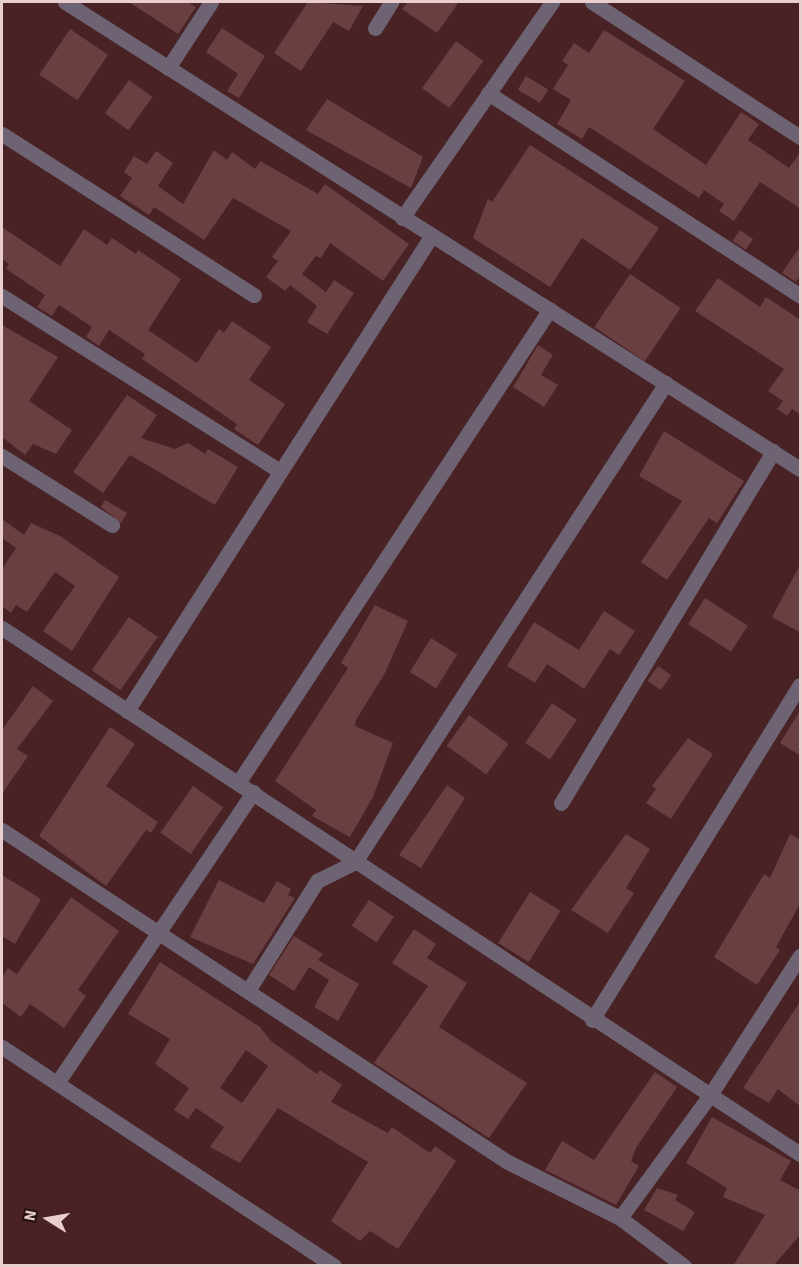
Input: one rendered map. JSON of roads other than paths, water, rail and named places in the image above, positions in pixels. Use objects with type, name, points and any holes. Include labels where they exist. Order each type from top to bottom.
[{"type":"street","points":[[65,2],[402,218],[801,469]]},
{"type":"street","points":[[168,68],[211,2]]},
{"type":"street","points":[[375,28],[391,2]]},
{"type":"street","points":[[402,218],[552,2]]},
{"type":"street","points":[[592,2],[801,136]]},
{"type":"street","points":[[488,93],[801,296]]},
{"type":"street","points":[[2,134],[254,295]]},
{"type":"street","points":[[127,711],[432,235]]},
{"type":"street","points":[[2,296],[280,471]]},
{"type":"street","points":[[238,783],[550,309]]},
{"type":"street","points":[[249,989],[317,881],[355,862],[666,382]]},
{"type":"street","points":[[561,803],[773,451]]},
{"type":"street","points":[[2,456],[112,525]]},
{"type":"street","points":[[2,628],[253,792],[592,1020],[801,1154]]},
{"type":"street","points":[[592,1020],[801,685]]},
{"type":"street","points":[[57,1083],[162,934],[253,792]]},
{"type":"street","points":[[2,830],[249,989],[506,1161],[620,1218],[684,1266]]},
{"type":"street","points":[[620,1218],[711,1095],[799,960]]},
{"type":"street","points":[[2,1047],[333,1265]]}]
